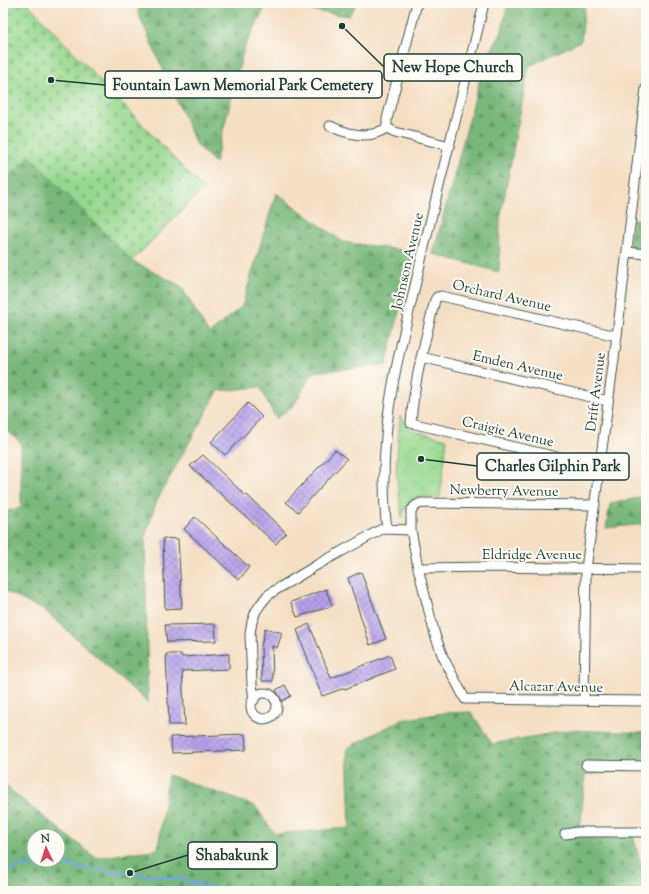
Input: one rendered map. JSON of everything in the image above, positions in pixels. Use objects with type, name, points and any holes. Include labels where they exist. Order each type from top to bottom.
[{"type":"street","points":[[387,128],[387,119],[416,3]]},
{"type":"street","name":"Johnson Avenue","points":[[387,529],[384,487],[385,460],[389,409],[397,361],[484,3]]},
{"type":"street","name":"Drift Avenue","points":[[584,700],[586,568],[617,336],[646,88]]},
{"type":"street","points":[[330,126],[347,132],[360,134],[373,134],[387,128],[395,132],[450,146]]},
{"type":"street","points":[[627,252],[646,254]]},
{"type":"street","name":"Orchard Avenue","points":[[411,423],[412,400],[421,357],[437,297],[441,296],[617,336]]},
{"type":"street","name":"Emden Avenue","points":[[421,357],[608,401]]},
{"type":"street","name":"Craigie Avenue","points":[[411,423],[600,467]]},
{"type":"street","name":"Newberry Avenue","points":[[411,530],[411,511],[414,506],[421,503],[594,505]]},
{"type":"street","points":[[254,700],[250,633],[256,611],[267,596],[382,529],[411,530],[418,568]]},
{"type":"street","name":"Eldridge Avenue","points":[[418,568],[493,567],[646,569]]},
{"type":"street","name":"Alcazar Avenue","points":[[418,568],[435,635],[443,657],[465,699],[646,701]]},
{"type":"street","points":[[586,765],[646,766]]},
{"type":"street","points":[[565,834],[577,832],[646,832]]},
{"type":"green space","points":[[3,3],[27,3],[203,189],[132,261],[30,157],[3,183]]},
{"type":"green space","points":[[140,3],[357,3],[349,16],[267,4],[244,48],[215,163],[196,144],[138,13]]},
{"type":"green space","points":[[508,3],[585,3],[581,41],[529,66],[500,220],[499,272],[433,254],[485,60],[501,34]]},
{"type":"green space","points":[[30,157],[132,261],[181,286],[209,334],[242,306],[276,193],[343,242],[414,252],[386,365],[313,372],[294,405],[276,419],[260,387],[218,391],[157,500],[145,537],[148,703],[47,612],[3,590],[3,512],[21,508],[21,443],[3,427],[3,183]]},
{"type":"green space","points":[[633,219],[646,221],[646,259],[628,257]]},
{"type":"green space","points":[[400,416],[415,431],[447,439],[440,497],[416,497],[405,507],[402,518],[396,471]]},
{"type":"green space","points":[[646,496],[646,524],[606,528],[610,504]]},
{"type":"green space","points":[[471,712],[492,744],[570,730],[646,733],[646,767],[585,775],[580,835],[633,835],[646,879],[646,891],[3,891],[3,781],[10,790],[58,828],[26,828],[26,868],[66,868],[66,834],[96,858],[158,849],[168,775],[255,806],[275,834],[350,828],[347,748],[401,720],[443,713]]},
{"type":"building","points":[[248,403],[262,417],[225,455],[211,442]]},
{"type":"building","points":[[335,450],[347,459],[298,512],[286,502]]},
{"type":"building","points":[[203,455],[286,533],[276,544],[190,466]]},
{"type":"building","points":[[195,517],[249,567],[239,580],[184,529]]},
{"type":"building","points":[[163,538],[178,539],[182,608],[165,609]]},
{"type":"building","points":[[361,572],[386,639],[370,645],[348,578]]},
{"type":"building","points":[[326,589],[332,606],[297,617],[291,602]]},
{"type":"building","points":[[215,624],[216,641],[167,642],[165,625]]},
{"type":"building","points":[[309,624],[331,678],[390,655],[395,669],[345,689],[322,696],[297,630]]},
{"type":"building","points":[[265,628],[282,633],[277,648],[272,646],[273,681],[262,681],[261,647]]},
{"type":"building","points":[[166,654],[181,654],[182,657],[229,654],[229,669],[182,671],[185,725],[169,725]]},
{"type":"building","points":[[285,685],[291,696],[282,701],[276,690]]},
{"type":"building","points":[[245,734],[246,750],[172,753],[170,737]]},
{"type":"waterway","points":[[3,874],[20,867],[50,861],[80,868],[181,879],[223,891]]},
{"type":"place","name":"New Hope Church","points":[[342,26]]},
{"type":"place","name":"Fountain Lawn Memorial Park Cemetery","points":[[51,80]]},
{"type":"place","name":"Charles Gilphin Park","points":[[421,459]]},
{"type":"place","name":"Shabakunk","points":[[130,873]]}]
